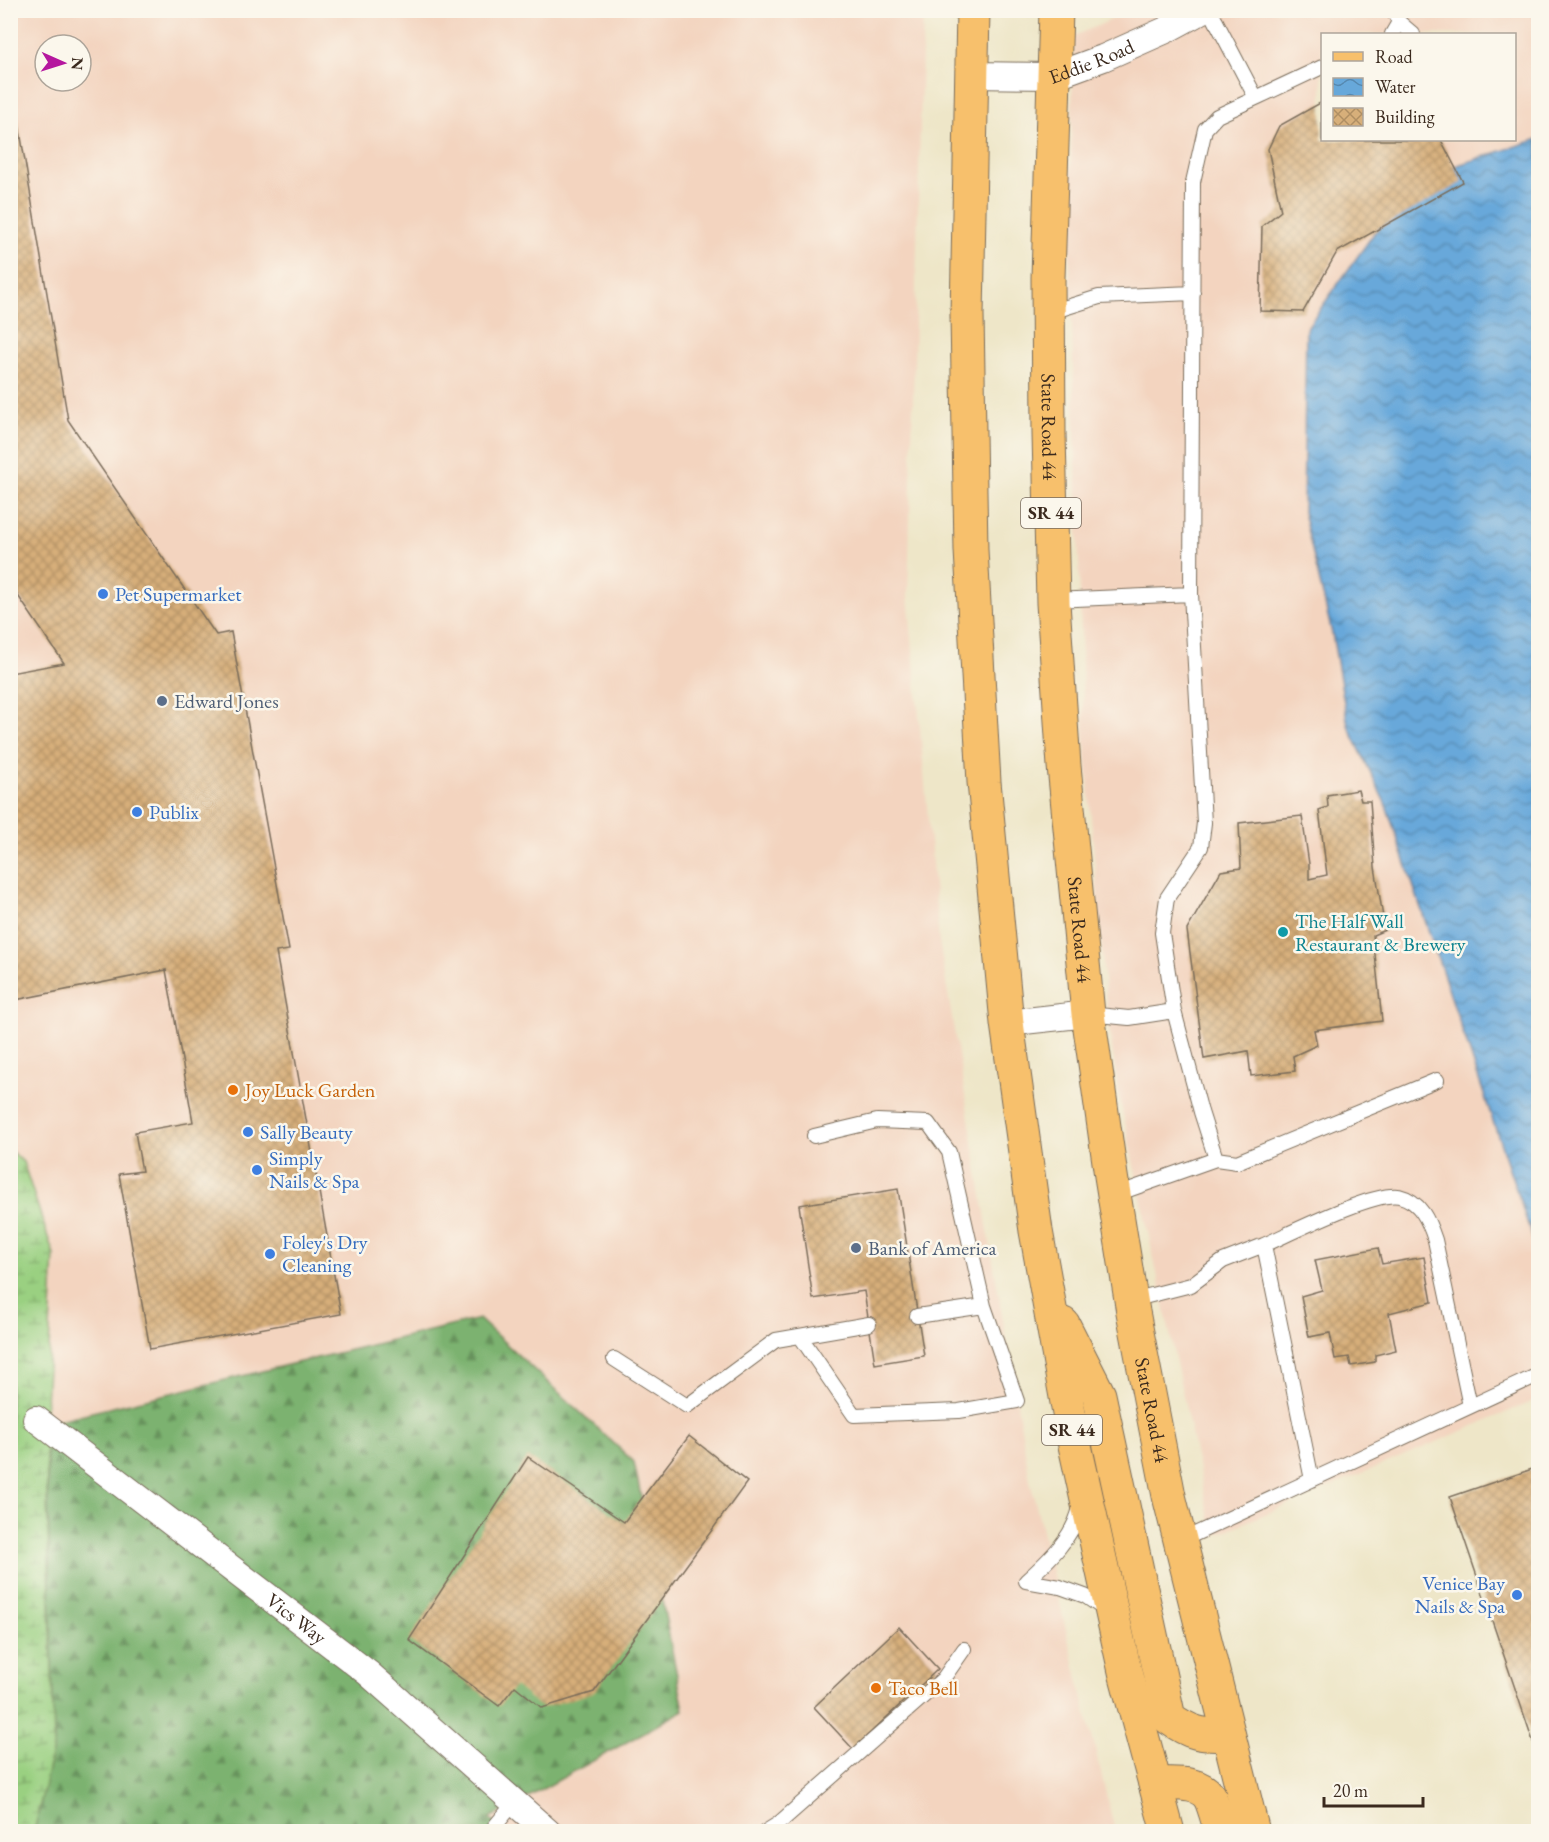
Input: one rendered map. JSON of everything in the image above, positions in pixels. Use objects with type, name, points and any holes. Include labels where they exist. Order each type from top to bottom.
[{"type":"main road","name":"SR 44","points":[[973,10],[967,315],[971,550],[984,782],[1007,1023],[1036,1231],[1074,1442],[1126,1676],[1168,1832]]},
{"type":"main road","name":"State Road 44","points":[[1056,10],[1048,313],[1053,600],[1064,766],[1088,1014],[1114,1195],[1169,1496],[1253,1832]]},
{"type":"main road","points":[[1047,1293],[1099,1395],[1169,1718],[1192,1732],[1209,1736],[1227,1734]]},
{"type":"main road","points":[[1155,1784],[1197,1786],[1210,1797],[1221,1832]]},
{"type":"street","name":"Eddie Road","points":[[971,75],[1054,76],[1103,58],[1166,30],[1203,10]]},
{"type":"street","points":[[1007,1023],[1088,1014]]},
{"type":"street","name":"Vics Way","points":[[36,1419],[368,1672],[548,1832]]},
{"type":"lane","points":[[1210,10],[1256,98]]},
{"type":"lane","points":[[1392,33],[1396,16]]},
{"type":"lane","points":[[1396,16],[1412,33]]},
{"type":"lane","points":[[1216,1160],[1174,1011],[1162,933],[1167,898],[1201,847],[1204,823],[1191,594],[1193,182],[1204,129],[1217,116],[1321,68]]},
{"type":"lane","points":[[1048,313],[1098,297],[1193,293]]},
{"type":"lane","points":[[1053,600],[1191,594]]},
{"type":"lane","points":[[1088,1014],[1129,1018],[1174,1011]]},
{"type":"lane","points":[[1114,1195],[1216,1160],[1237,1162],[1437,1080]]},
{"type":"lane","points":[[800,1336],[854,1415],[959,1411],[1017,1401],[984,1306],[949,1152],[928,1123],[877,1121],[814,1136]]},
{"type":"lane","points":[[1132,1300],[1191,1285],[1223,1261],[1357,1204],[1398,1196],[1414,1204],[1427,1217],[1435,1240],[1470,1406]]},
{"type":"lane","points":[[1264,1245],[1312,1480]]},
{"type":"lane","points":[[918,1316],[984,1306]]},
{"type":"lane","points":[[614,1359],[687,1406],[776,1340],[869,1324]]},
{"type":"lane","points":[[1180,1541],[1539,1375]]},
{"type":"lane","points":[[1084,1488],[1078,1518],[1061,1546],[1026,1581],[1060,1587],[1085,1596],[1112,1615]]},
{"type":"lane","points":[[765,1832],[778,1824],[943,1679],[964,1649]]},
{"type":"lane","points":[[490,1832],[515,1802]]},
{"type":"shaded area","points":[[10,11],[923,11],[908,595],[939,941],[1030,1481],[1115,1831],[505,1832],[488,1820],[46,1423],[23,1162],[10,1150]]},
{"type":"shaded area","points":[[1132,11],[1538,11],[1538,139],[1490,156],[1306,329],[1303,512],[1332,633],[1348,725],[1386,805],[1538,1254],[1538,1399],[1213,1536],[1119,1095],[1107,1012],[1084,731],[1069,226],[1074,36]]},
{"type":"green space","points":[[10,1150],[23,1162],[54,1255],[45,1423],[54,1743],[34,1832],[10,1831]]},
{"type":"green space","points":[[479,1319],[634,1462],[684,1710],[489,1819],[505,1831],[34,1832],[54,1743],[46,1423]]},
{"type":"water","points":[[1538,139],[1538,1254],[1386,805],[1348,725],[1332,633],[1303,512],[1306,329],[1412,180]]},
{"type":"building","points":[[10,71],[68,420],[216,635],[231,632],[289,950],[276,952],[341,1314],[150,1349],[119,1174],[142,1171],[135,1132],[193,1122],[166,970],[10,1001],[10,673],[64,663],[10,584]]},
{"type":"building","points":[[1321,103],[1321,141],[1442,141],[1463,182],[1337,252],[1303,312],[1260,311],[1262,226],[1281,211],[1268,149],[1279,126]]},
{"type":"building","name":"The Half Wall Restaurant & Brewery","points":[[1358,790],[1361,801],[1370,801],[1375,867],[1385,930],[1373,935],[1382,1021],[1314,1030],[1317,1045],[1293,1056],[1295,1071],[1251,1076],[1248,1051],[1204,1059],[1187,930],[1221,871],[1241,868],[1239,823],[1302,816],[1309,879],[1327,875],[1319,810],[1328,807],[1327,795]]},
{"type":"building","name":"Bank of America","points":[[898,1189],[924,1356],[875,1364],[864,1291],[813,1299],[799,1205]]},
{"type":"building","points":[[1378,1248],[1382,1264],[1424,1257],[1432,1302],[1389,1313],[1396,1350],[1375,1355],[1375,1362],[1351,1366],[1349,1357],[1335,1359],[1330,1333],[1309,1337],[1301,1296],[1322,1290],[1315,1260]]},
{"type":"building","points":[[689,1436],[747,1482],[594,1692],[542,1708],[515,1686],[499,1706],[409,1640],[528,1457],[624,1522]]},
{"type":"building","points":[[1538,1467],[1538,1756],[1450,1497]]},
{"type":"building","name":"Taco Bell","points":[[899,1627],[938,1669],[853,1749],[814,1707]]},
{"type":"place","name":"Pet Supermarket","points":[[103,594]]},
{"type":"place","name":"Edward Jones","points":[[162,701]]},
{"type":"place","name":"Publix","points":[[137,812]]},
{"type":"place","name":"The Half Wall Restaurant & Brewery","points":[[1283,932]]},
{"type":"place","name":"Joy Luck Garden","points":[[233,1090]]},
{"type":"place","name":"Sally Beauty","points":[[248,1132]]},
{"type":"place","name":"Simply Nails & Spa","points":[[257,1170]]},
{"type":"place","name":"Bank of America","points":[[856,1248]]},
{"type":"place","name":"Foley's Dry Cleaning","points":[[270,1254]]},
{"type":"place","name":"Venice Bay Nails & Spa","points":[[1517,1595]]},
{"type":"place","name":"Taco Bell","points":[[876,1688]]}]
